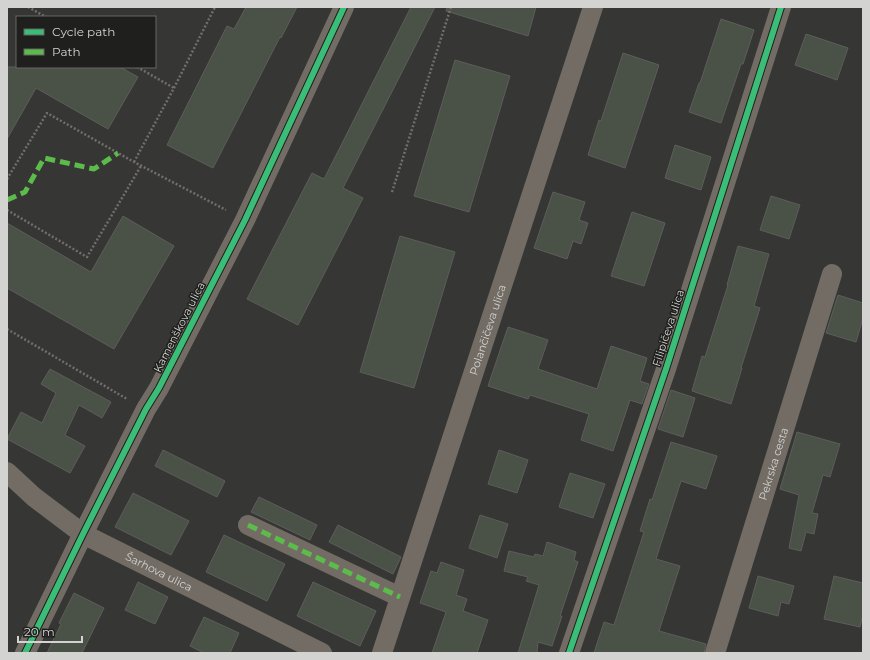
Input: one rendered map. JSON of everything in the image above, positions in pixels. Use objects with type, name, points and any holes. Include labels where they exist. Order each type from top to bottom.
[{"type":"street","name":"Kamenškova ulica","points":[[25,653],[146,409],[159,388],[245,220],[344,7]]},
{"type":"street","name":"Polančičeva ulica","points":[[382,653],[593,7]]},
{"type":"street","name":"Filipičeva ulica","points":[[569,653],[666,369],[781,7]]},
{"type":"street","name":"Pekrska cesta","points":[[715,653],[832,274]]},
{"type":"street","name":"Šarhova ulica","points":[[7,472],[34,497],[83,534],[322,653]]},
{"type":"street","points":[[248,526],[400,597]]},
{"type":"path","points":[[28,7],[44,16]]},
{"type":"path","points":[[134,162],[215,7]]},
{"type":"path","points":[[392,192],[451,7]]},
{"type":"path","points":[[139,68],[174,88]]},
{"type":"path","points":[[7,179],[47,113],[134,162],[245,220]]},
{"type":"path","points":[[7,210],[87,257],[142,166]]},
{"type":"path","points":[[7,329],[127,400],[146,409]]},
{"type":"building","points":[[246,7],[297,7],[213,168],[167,145],[227,26],[234,29]]},
{"type":"building","points":[[411,7],[435,7],[343,188],[363,198],[298,325],[247,299],[312,173],[324,179]]},
{"type":"building","points":[[447,7],[536,7],[528,36],[446,11]]},
{"type":"building","points":[[721,19],[754,30],[721,123],[689,112]]},
{"type":"building","points":[[806,34],[848,48],[837,80],[795,65]]},
{"type":"building","points":[[623,53],[659,65],[625,168],[588,155],[599,120],[601,121]]},
{"type":"building","points":[[455,60],[510,76],[469,212],[414,196]]},
{"type":"building","points":[[7,67],[122,68],[138,77],[108,129],[36,88],[7,139]]},
{"type":"building","points":[[675,145],[711,157],[701,190],[665,178]]},
{"type":"building","points":[[553,192],[585,202],[579,220],[588,223],[581,244],[573,241],[567,259],[534,248]]},
{"type":"building","points":[[771,196],[800,205],[789,239],[760,230]]},
{"type":"building","points":[[632,212],[665,223],[644,286],[611,276]]},
{"type":"building","points":[[123,216],[174,246],[114,349],[7,288],[7,223],[91,272]]},
{"type":"building","points":[[400,236],[455,252],[414,388],[360,372]]},
{"type":"building","points":[[738,246],[769,254],[754,306],[760,308],[731,404],[692,391],[702,356],[705,357],[728,285]]},
{"type":"building","points":[[838,295],[863,303],[863,318],[856,342],[826,333]]},
{"type":"building","points":[[508,327],[548,340],[538,369],[597,389],[611,346],[647,358],[640,381],[649,384],[642,404],[630,400],[613,451],[581,440],[589,414],[530,395],[528,399],[488,386]]},
{"type":"building","points":[[50,369],[111,402],[102,418],[79,405],[65,435],[85,446],[70,473],[7,439],[21,412],[42,423],[56,393],[41,384]]},
{"type":"building","points":[[671,390],[695,398],[683,437],[658,429]]},
{"type":"building","points":[[797,432],[840,444],[830,477],[823,475],[812,513],[818,514],[814,534],[806,532],[801,551],[789,548],[799,495],[780,489]]},
{"type":"building","points":[[671,442],[717,456],[706,489],[681,481],[656,559],[680,566],[659,631],[706,644],[704,653],[594,653],[604,622],[614,625],[644,532],[640,531]]},
{"type":"building","points":[[163,450],[225,481],[217,497],[155,466]]},
{"type":"building","points":[[499,450],[528,460],[517,493],[488,484]]},
{"type":"building","points":[[570,473],[605,484],[593,518],[559,507]]},
{"type":"building","points":[[133,493],[189,521],[171,555],[115,527]]},
{"type":"building","points":[[259,497],[317,525],[310,540],[251,512]]},
{"type":"building","points":[[480,515],[508,524],[497,558],[469,548]]},
{"type":"building","points":[[338,525],[401,557],[393,574],[329,542]]},
{"type":"building","points":[[224,535],[285,564],[267,601],[206,572]]},
{"type":"building","points":[[547,542],[576,552],[574,560],[578,562],[560,616],[562,616],[552,646],[538,642],[537,653],[518,653],[539,585],[526,581],[528,577],[504,571],[509,551],[534,557],[535,554],[543,556]]},
{"type":"building","points":[[441,562],[464,570],[456,595],[467,599],[463,611],[488,620],[477,653],[432,653],[446,612],[420,603],[431,571],[437,573]]},
{"type":"building","points":[[758,576],[794,586],[789,604],[781,602],[778,616],[749,608]]},
{"type":"building","points":[[834,576],[863,583],[863,614],[860,627],[824,619]]},
{"type":"building","points":[[138,582],[168,597],[155,624],[125,610]]},
{"type":"building","points":[[313,582],[376,611],[360,646],[297,616]]},
{"type":"building","points":[[74,593],[104,608],[82,653],[47,653],[61,624],[59,623]]},
{"type":"building","points":[[204,617],[239,633],[230,653],[204,653],[190,646]]},
{"type":"marked path","points":[[7,200],[25,192],[44,158],[94,169],[118,153]]},
{"type":"marked path","points":[[248,525],[400,597]]},
{"type":"cycle path","points":[[25,653],[146,409],[159,388],[245,220],[344,7]]},
{"type":"cycle path","points":[[569,653],[666,369],[781,7]]}]
